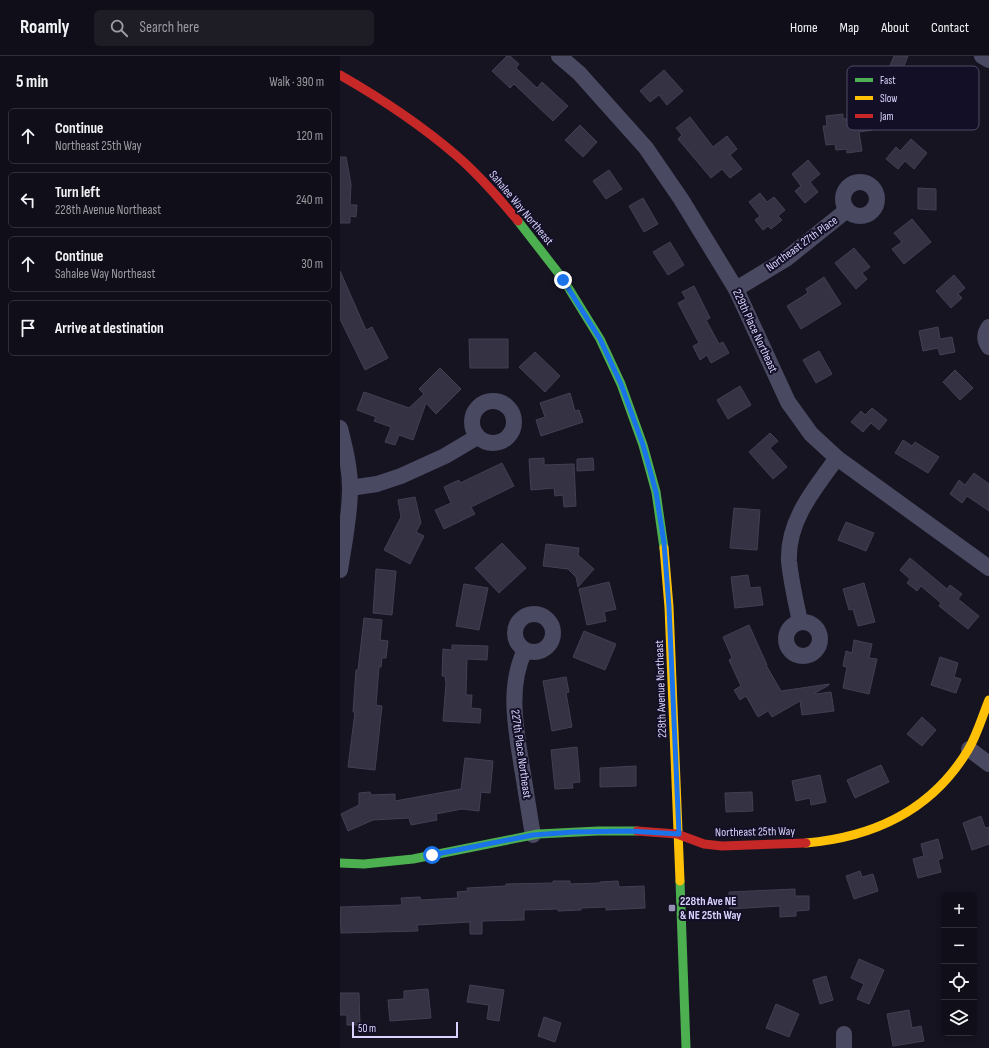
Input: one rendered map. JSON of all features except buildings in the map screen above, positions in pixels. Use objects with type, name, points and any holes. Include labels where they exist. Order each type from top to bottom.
[{"type":"main road","name":"Sahalee Way Northeast","points":[[340,75],[401,112],[458,157],[495,194],[529,234],[563,280],[600,339]]},
{"type":"main road","name":"228th Avenue Northeast","points":[[600,339],[621,384],[643,445],[656,492],[664,543],[669,607],[679,834],[686,1048]]},
{"type":"main road","name":"Northeast 25th Way","points":[[340,863],[391,861],[432,855],[533,835],[574,832],[629,831],[679,834],[704,844],[731,846],[802,843],[840,838],[868,832],[892,821],[916,807],[937,790],[952,773],[969,749],[989,700]]},
{"type":"street","name":"229th Place Northeast","points":[[559,56],[579,73],[646,148],[681,199],[736,290],[788,402],[811,434],[837,458],[989,568]]},
{"type":"street","points":[[982,56],[989,60]]},
{"type":"street","name":"Northeast 27th Place","points":[[736,290],[786,259],[847,210]]},
{"type":"street","points":[[989,327],[986,330],[985,336],[989,347]]},
{"type":"street","points":[[340,428],[347,456],[350,488],[349,507],[340,570]]},
{"type":"street","points":[[350,488],[377,484],[402,476],[446,456],[477,437]]},
{"type":"street","points":[[800,622],[789,561],[790,543],[798,518],[807,499],[837,458]]},
{"type":"street","name":"227th Place Northeast","points":[[525,650],[521,658],[516,680],[514,704],[515,727],[533,835]]},
{"type":"street","points":[[969,749],[989,764]]},
{"type":"traffic: fast","points":[[518,221],[563,279],[600,339],[621,384],[643,445],[656,492],[664,548]]},
{"type":"traffic: fast","points":[[340,863],[364,864],[413,859],[538,834],[637,831]]},
{"type":"traffic: fast","points":[[680,881],[686,1048]]},
{"type":"traffic: slow","points":[[664,548],[669,607],[680,881]]},
{"type":"traffic: slow","points":[[806,843],[831,840],[878,827],[899,817],[919,804],[937,789],[953,771],[968,750],[977,732],[989,700]]},
{"type":"traffic: jam","points":[[340,75],[401,113],[465,163],[496,195],[518,221]]},
{"type":"traffic: jam","points":[[637,831],[677,834],[704,844],[722,846],[806,843]]},
{"type":"place","name":"228th Ave NE & NE 25th Way","points":[[672,908]]},
{"type":"route","points":[[432,855],[533,835],[574,832],[629,831],[679,834],[669,607],[664,543],[656,492],[643,445],[621,384],[600,339],[563,280]]}]
